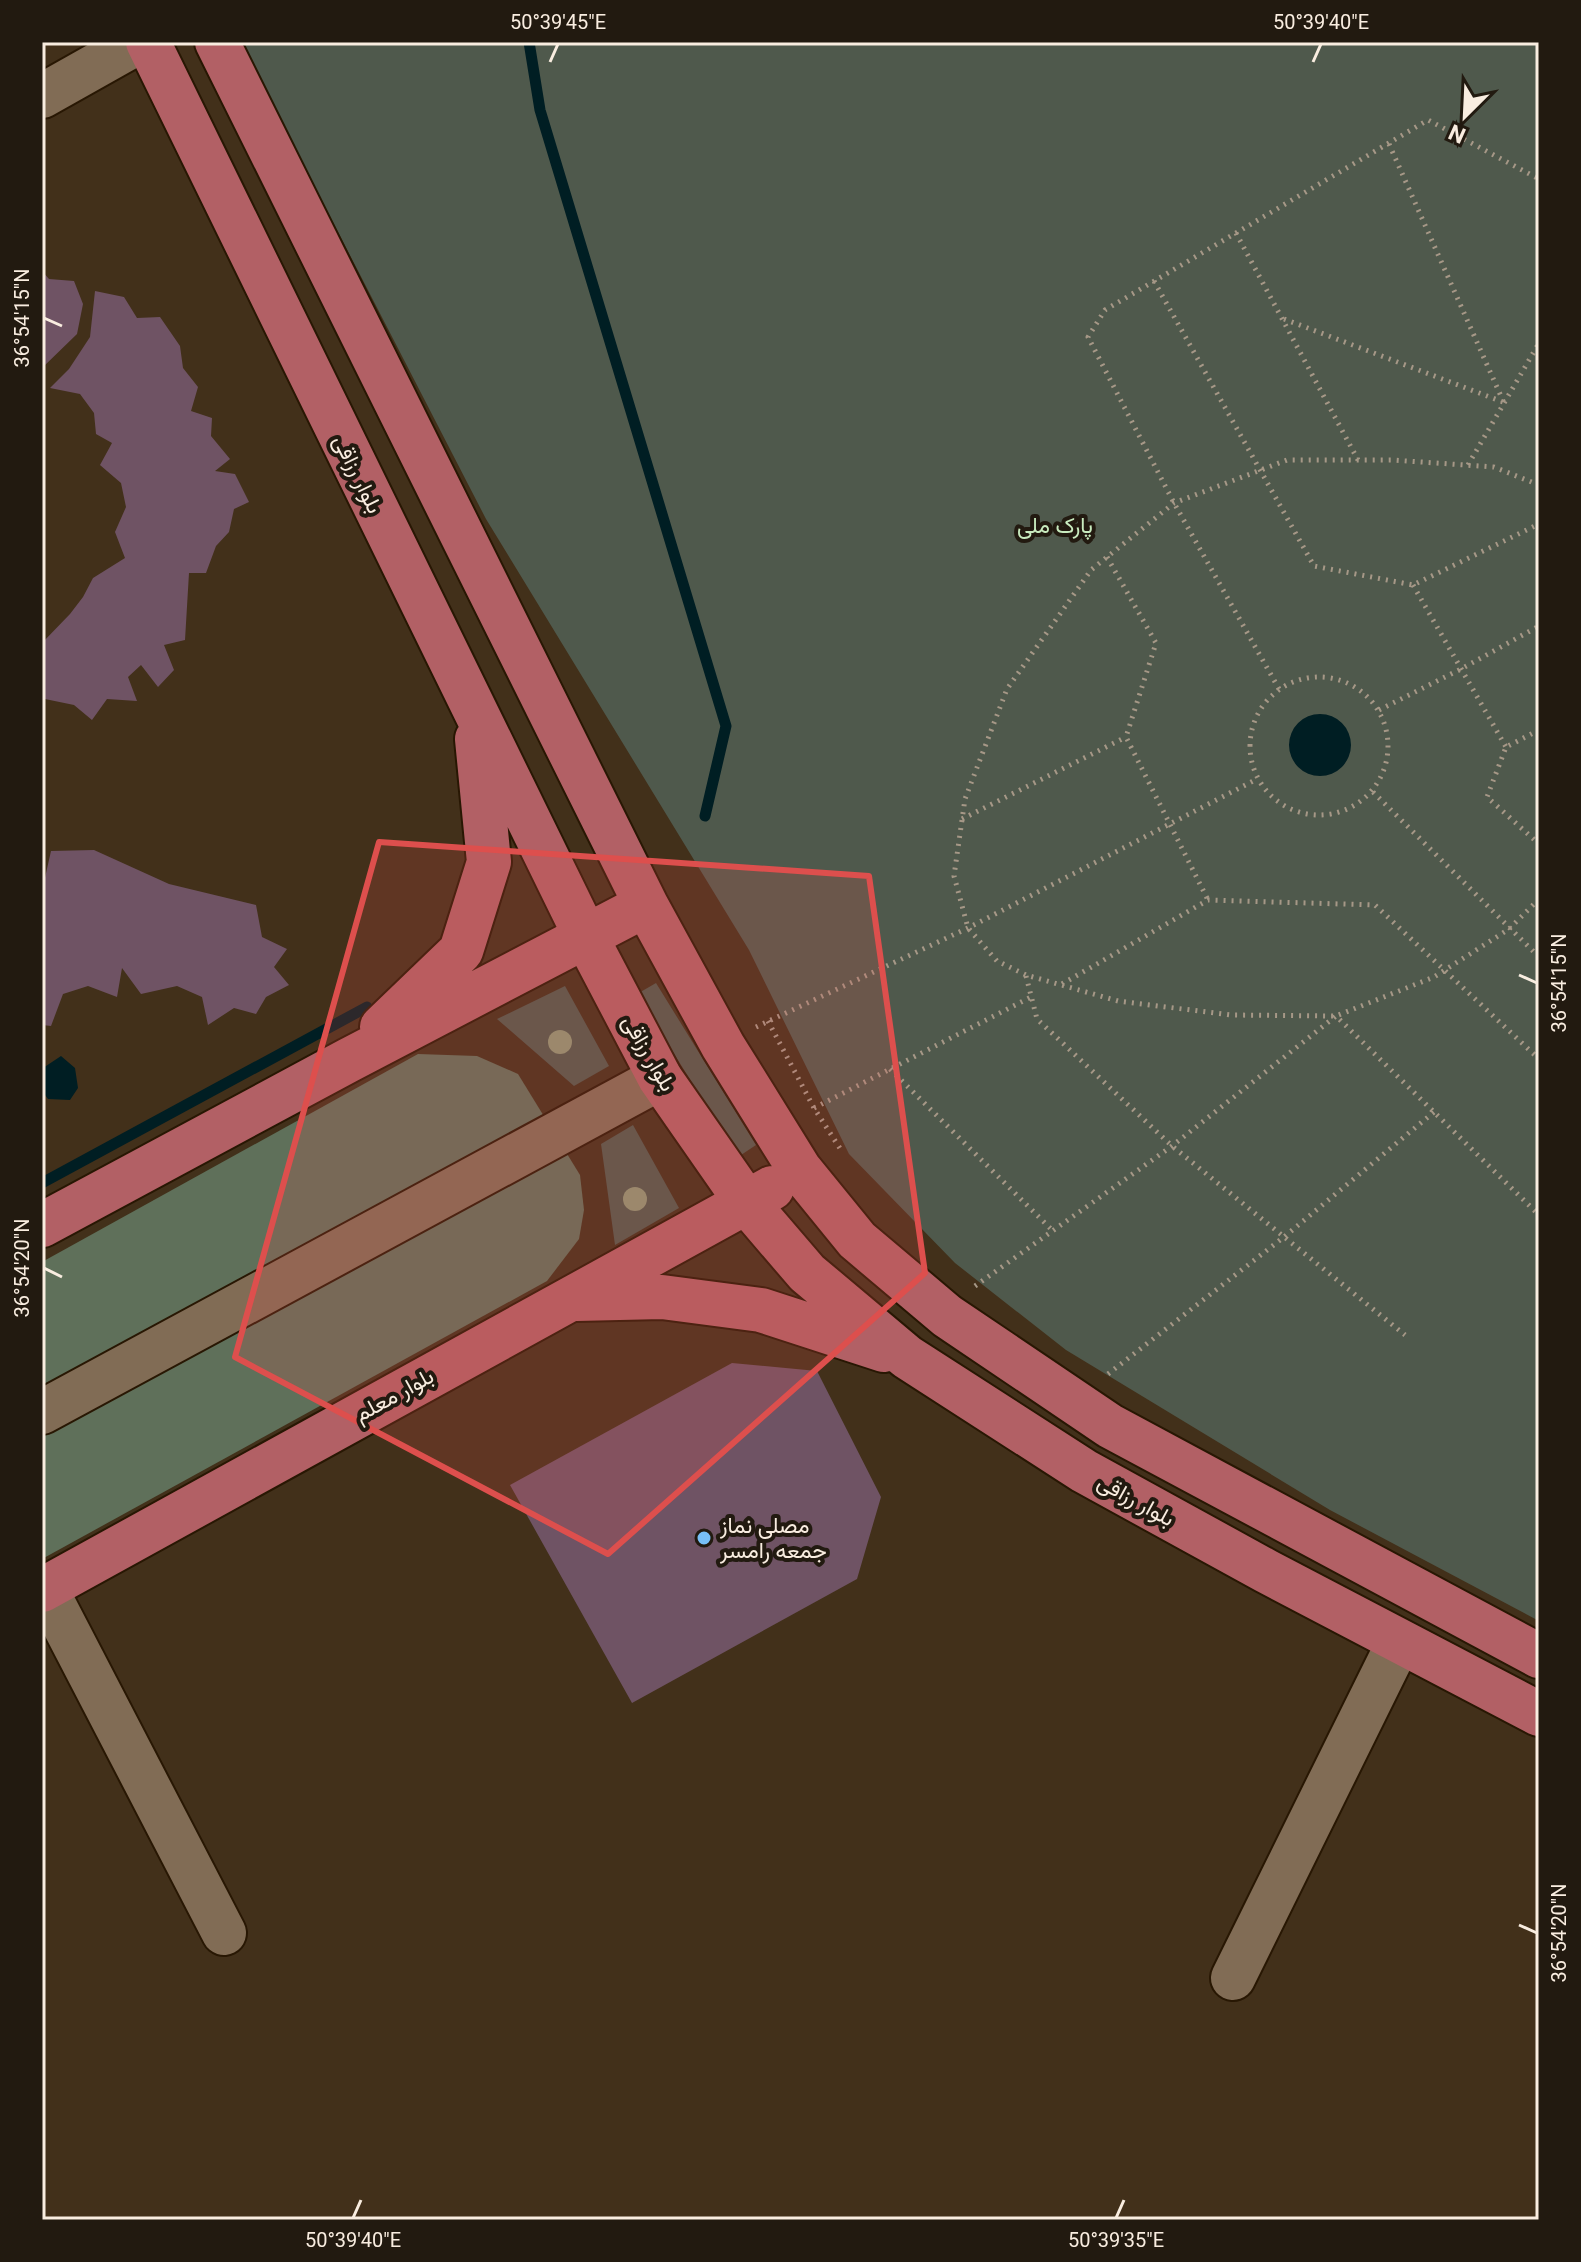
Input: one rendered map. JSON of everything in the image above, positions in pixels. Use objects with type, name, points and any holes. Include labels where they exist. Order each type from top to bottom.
[{"type":"main road","name":"بلوار رزاقی","points":[[148,42],[586,937],[660,1078],[747,1203],[807,1273],[907,1357],[1084,1471],[1399,1642],[1539,1714]]},
{"type":"main road","points":[[217,42],[646,905],[723,1046],[800,1170],[857,1240],[947,1316],[1110,1426],[1539,1656]]},
{"type":"main road","points":[[349,1060],[461,951],[489,862],[474,712]]},
{"type":"main road","points":[[42,1225],[646,905]]},
{"type":"main road","name":"بلوار معلم","points":[[44,1589],[566,1299],[747,1203],[800,1170]]},
{"type":"main road","points":[[566,1299],[662,1297],[761,1310],[907,1357]]},
{"type":"street","points":[[42,96],[138,42]]},
{"type":"street","points":[[42,1412],[660,1078]]},
{"type":"street","points":[[44,1589],[224,1933]]},
{"type":"street","points":[[1233,1978],[1399,1642]]},
{"type":"path","points":[[1279,689],[1174,503],[1088,337],[1105,310],[1428,120],[1539,179]]},
{"type":"path","points":[[1388,144],[1504,403]]},
{"type":"path","points":[[1236,233],[1358,460]]},
{"type":"path","points":[[1154,281],[1314,566],[1413,585],[1539,524]]},
{"type":"path","points":[[1282,318],[1504,403]]},
{"type":"path","points":[[1468,465],[1539,343]]},
{"type":"path","points":[[1539,485],[1494,467],[1287,460],[1174,503],[1091,570],[1007,689],[965,799],[954,876],[968,928],[997,961],[1026,975],[1118,1001],[1231,1015],[1336,1016],[1539,1215]]},
{"type":"path","points":[[1107,557],[1156,643],[1126,737],[1208,900]]},
{"type":"path","points":[[1413,585],[1506,747]]},
{"type":"path","points":[[1379,710],[1539,626]]},
{"type":"path","points":[[1322,677],[1344,681],[1364,693],[1379,710],[1388,730],[1389,752],[1384,773],[1373,792],[1356,806],[1335,814],[1312,816],[1290,810],[1271,797],[1257,779],[1251,764],[1251,730],[1266,701],[1279,689],[1299,680],[1322,677]]},
{"type":"path","points":[[1539,730],[1506,747],[1487,797],[1539,844]]},
{"type":"path","points":[[962,819],[1126,737]]},
{"type":"path","points":[[723,1046],[768,1021],[968,928],[1257,779]]},
{"type":"path","points":[[1373,792],[1539,957]]},
{"type":"path","points":[[963,1277],[975,1287],[1172,1146],[1336,1016],[1444,971],[1509,929],[1539,899]]},
{"type":"path","points":[[1061,985],[1208,900],[1375,905],[1539,1059]]},
{"type":"path","points":[[1026,975],[1037,1019],[1172,1146],[1405,1335]]},
{"type":"path","points":[[814,1108],[1031,997]]},
{"type":"path","points":[[768,1021],[814,1108],[847,1159]]},
{"type":"path","points":[[890,1069],[1053,1231]]},
{"type":"path","points":[[1097,1383],[1284,1237],[1434,1112]]},
{"type":"highlighted area","points":[[379,842],[869,876],[925,1273],[608,1554],[235,1357]]},
{"type":"green space","name":"پارک ملی","points":[[240,42],[1539,42],[1539,1621],[1330,1510],[1066,1350],[955,1263],[849,1154],[749,950],[486,519]]},
{"type":"green space","points":[[656,983],[756,1145],[738,1157],[637,994]]},
{"type":"green space","points":[[565,986],[609,1066],[574,1086],[497,1019]]},
{"type":"green space","points":[[418,1054],[477,1056],[518,1074],[580,1175],[584,1210],[579,1239],[547,1281],[42,1559],[42,1262]]},
{"type":"green space","points":[[633,1125],[679,1208],[615,1245],[601,1144]]},
{"type":"water","points":[[1320,714],[1342,723],[1351,745],[1342,767],[1320,776],[1298,767],[1289,745],[1298,723]]},
{"type":"water","points":[[61,1056],[75,1068],[78,1088],[70,1100],[48,1099],[42,1091],[43,1068]]},
{"type":"building","points":[[42,271],[49,279],[74,281],[83,304],[77,334],[42,368]]},
{"type":"building","points":[[95,291],[124,297],[137,318],[160,317],[180,346],[183,368],[198,387],[191,411],[212,418],[211,436],[230,459],[215,471],[235,474],[249,502],[234,509],[229,532],[216,546],[206,573],[189,573],[185,640],[164,645],[174,670],[158,687],[141,665],[128,677],[137,701],[107,699],[92,720],[74,705],[45,699],[42,643],[70,614],[93,578],[125,558],[115,532],[126,507],[121,483],[100,465],[112,443],[96,434],[94,413],[80,394],[50,388],[69,369],[90,337]]},
{"type":"building","points":[[94,850],[169,884],[256,905],[262,937],[287,949],[274,967],[289,985],[266,997],[256,1014],[234,1008],[208,1025],[202,997],[177,986],[141,994],[122,968],[117,997],[88,986],[63,994],[51,1026],[42,1025],[42,891],[51,851]]},
{"type":"building","name":"مصلی نماز جمعه رامسر","points":[[732,1363],[817,1371],[881,1497],[857,1579],[632,1703],[510,1485]]},
{"type":"waterway","points":[[529,42],[540,110],[726,726],[705,816]]},
{"type":"waterway","points":[[42,1183],[367,1007]]},
{"type":"place","name":"مصلی نماز جمعه رامسر","points":[[704,1538]]}]
